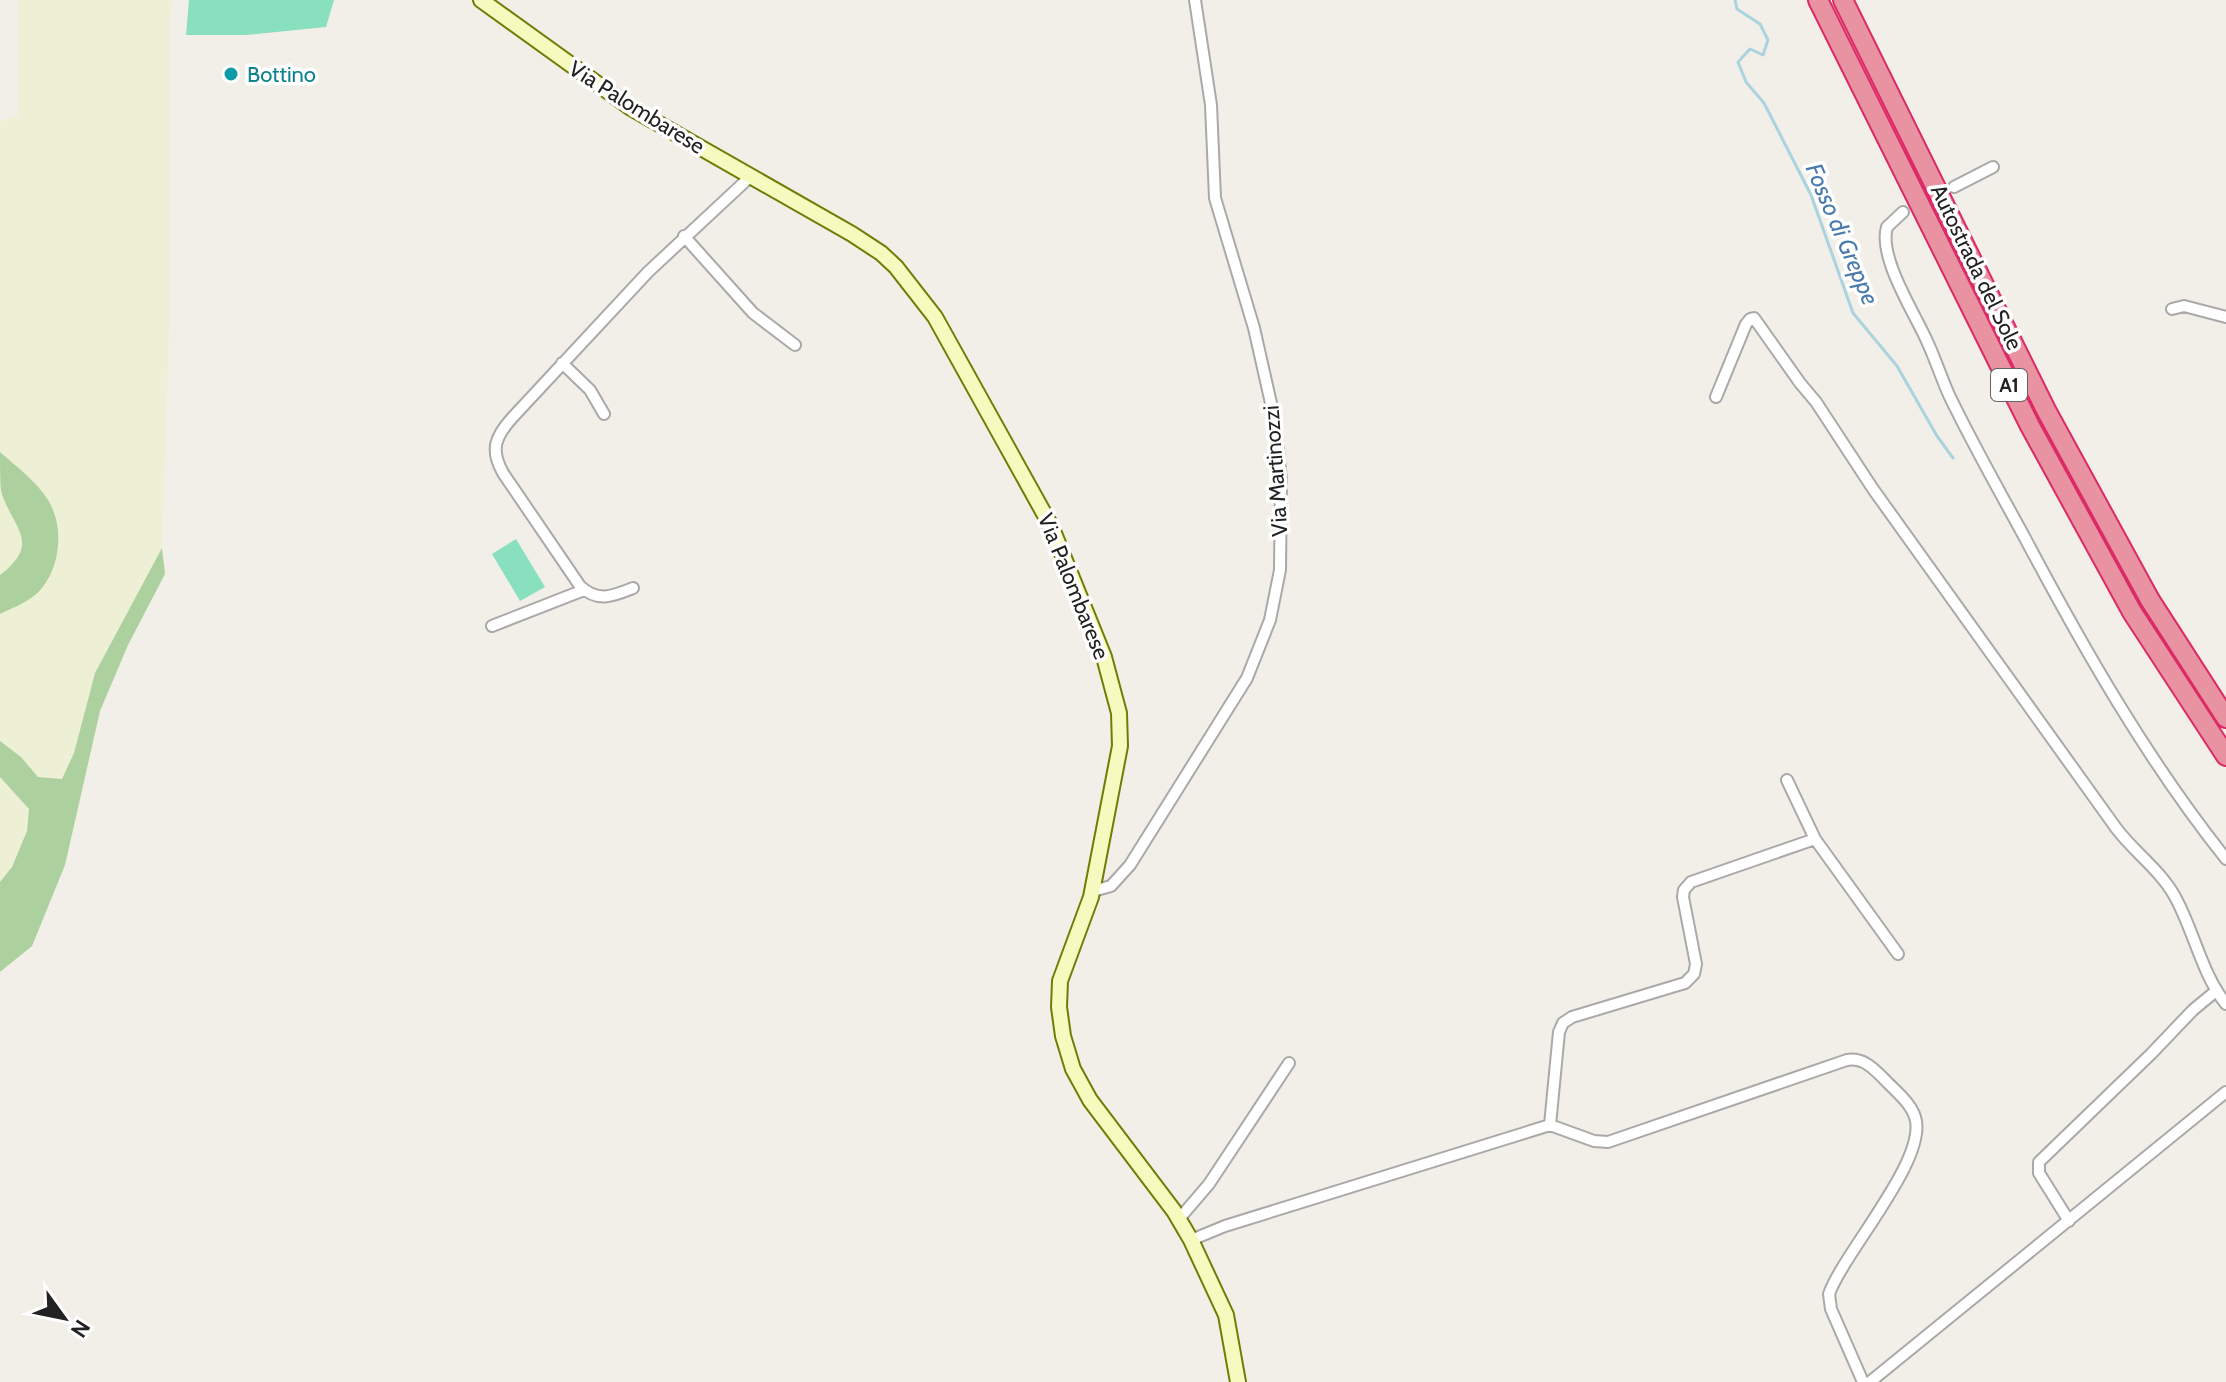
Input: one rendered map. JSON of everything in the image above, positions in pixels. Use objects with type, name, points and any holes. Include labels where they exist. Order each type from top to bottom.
[{"type":"highway","name":"Autostrada del Sole","points":[[1818,0],[2030,426],[2132,612],[2226,756]]},
{"type":"highway","name":"Autostrada del Sole","points":[[1843,0],[2046,410],[2150,600],[2226,718]]},
{"type":"main road","name":"Via Palombarese","points":[[481,0],[623,103],[867,242],[905,277],[935,317],[1051,526],[1097,638],[1119,713],[1119,754],[1093,891],[1060,981],[1059,1007],[1064,1043],[1073,1069],[1093,1105],[1179,1219],[1191,1240],[1226,1315],[1238,1382]]},
{"type":"street","name":"Via Martinozzi","points":[[1093,891],[1111,886],[1130,865],[1234,701],[1260,648],[1279,581],[1281,480],[1275,421],[1254,328],[1215,198],[1211,105],[1195,0]]},
{"type":"street","points":[[1954,187],[1993,167]]},
{"type":"street","points":[[633,588],[603,598],[584,590],[503,473],[494,451],[495,440],[562,363],[684,236],[751,176]]},
{"type":"street","points":[[1903,212],[1887,227],[1886,243],[1904,299],[1953,403],[2058,600],[2121,707],[2167,778],[2226,859]]},
{"type":"street","points":[[684,236],[753,313],[795,345]]},
{"type":"street","points":[[2172,309],[2184,306],[2226,317]]},
{"type":"street","points":[[1716,397],[1746,324],[1754,318],[2116,828],[2163,879],[2179,904],[2216,991],[2226,1004]]},
{"type":"street","points":[[562,363],[592,392],[604,414]]},
{"type":"street","points":[[492,626],[584,590]]},
{"type":"street","points":[[1787,780],[1815,839],[1898,954]]},
{"type":"street","points":[[1550,1125],[1559,1032],[1563,1023],[1572,1017],[1685,983],[1694,974],[1696,964],[1683,897],[1687,884],[1815,839]]},
{"type":"street","points":[[2069,1221],[2039,1173],[2039,1162],[2216,991]]},
{"type":"street","points":[[1191,1240],[1225,1226],[1550,1125],[1594,1141],[1608,1142],[1847,1060],[1861,1060],[1873,1068],[1911,1109],[1917,1130],[1907,1163],[1838,1277],[1829,1298],[1863,1382]]},
{"type":"street","points":[[1179,1219],[1204,1191],[1289,1063]]},
{"type":"street","points":[[1870,1382],[2226,1092]]},
{"type":"green space","points":[[18,0],[173,0],[169,21],[169,332],[162,548],[95,673],[74,753],[62,779],[38,777],[21,757],[0,741],[0,614],[24,602],[33,480],[0,452],[0,121],[18,116]]},
{"type":"green space","points":[[189,0],[334,0],[326,27],[247,35],[186,35]]},
{"type":"green space","points":[[0,452],[26,474],[48,500],[56,521],[58,545],[53,568],[38,593],[0,614],[0,575],[13,563],[22,544],[21,534],[1,491]]},
{"type":"green space","points":[[0,490],[23,538],[19,556],[0,575]]},
{"type":"green space","points":[[516,539],[545,587],[520,601],[492,554]]},
{"type":"green space","points":[[162,548],[165,574],[128,645],[100,711],[65,865],[32,946],[0,972],[0,882],[12,867],[27,831],[29,809],[0,777],[0,741],[21,757],[38,777],[62,779],[74,753],[95,673]]},
{"type":"green space","points":[[0,777],[29,809],[27,831],[12,867],[0,882]]},
{"type":"waterway","name":"Fosso di Greppe","points":[[1735,0],[1737,9],[1760,24],[1768,40],[1763,55],[1750,49],[1738,62],[1746,82],[1764,103],[1811,195],[1853,313],[1897,366],[1953,458]]},
{"type":"place","name":"Bottino","points":[[231,74]]}]
